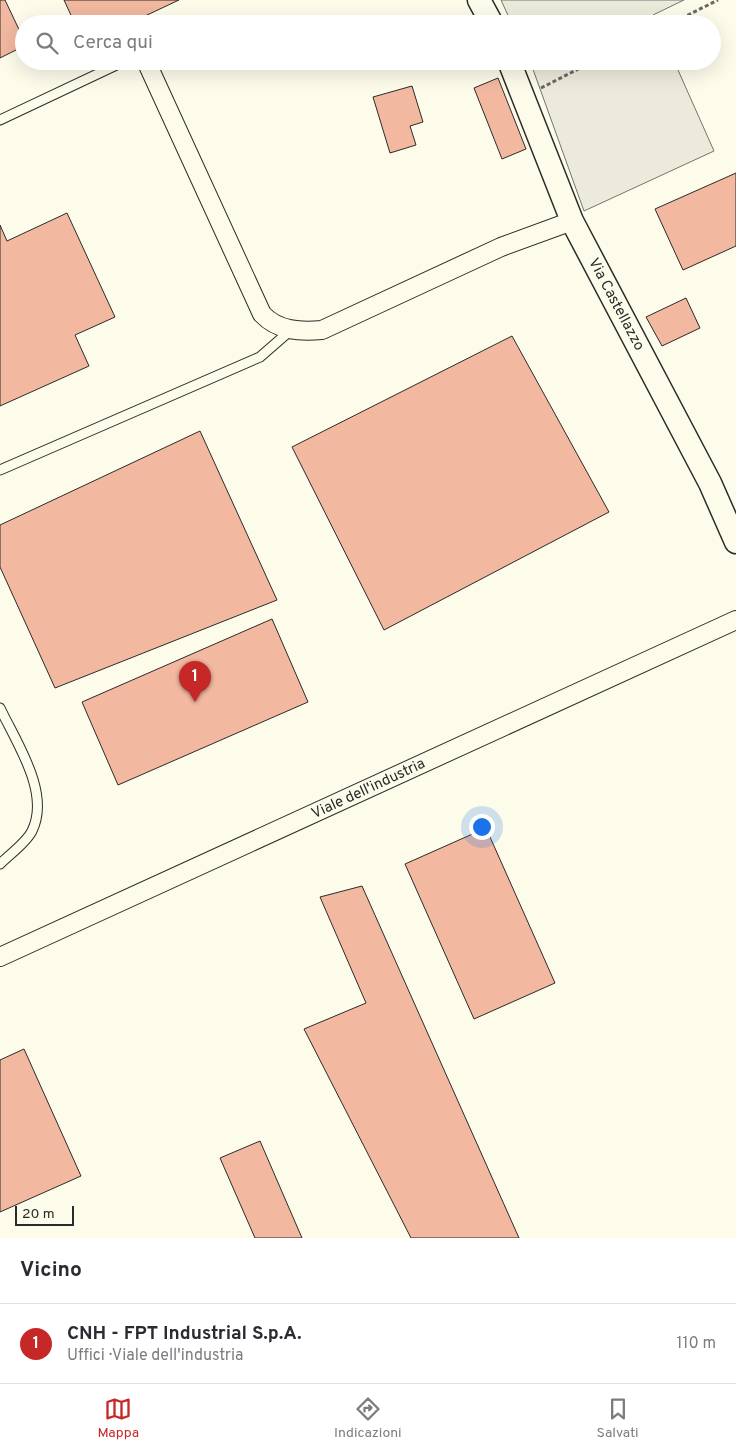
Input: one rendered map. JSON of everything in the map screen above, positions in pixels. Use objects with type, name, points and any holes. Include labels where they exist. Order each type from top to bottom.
[{"type":"street","points":[[479,0],[487,15]]},
{"type":"street","points":[[150,70],[262,314],[269,322],[282,328],[305,332],[322,330],[500,247],[572,221]]},
{"type":"street","name":"Via Castellazzo","points":[[513,70],[572,221],[710,483],[736,542]]},
{"type":"street","name":"Viale dell'industria","points":[[0,956],[736,620]]},
{"type":"lane","points":[[0,120],[106,70]]},
{"type":"lane","points":[[0,470],[260,357],[292,329]]},
{"type":"lane","points":[[0,708],[34,778],[38,817],[32,833],[0,864]]},
{"type":"path","points":[[688,15],[718,0]]},
{"type":"path","points":[[523,96],[576,70]]},
{"type":"shaded area","points":[[501,0],[684,0],[653,15],[508,15]]},
{"type":"shaded area","points":[[533,70],[678,70],[714,151],[584,211]]},
{"type":"building","points":[[0,0],[5,0],[15,21],[15,50],[0,58]]},
{"type":"building","points":[[64,0],[179,0],[147,15],[71,15]]},
{"type":"building","points":[[498,78],[526,149],[502,159],[474,88]]},
{"type":"building","points":[[412,86],[423,122],[410,126],[416,145],[390,153],[373,97]]},
{"type":"building","points":[[736,173],[736,246],[683,270],[655,209]]},
{"type":"building","points":[[67,213],[115,317],[75,335],[89,366],[0,406],[0,225],[7,241]]},
{"type":"building","points":[[686,298],[700,328],[662,346],[646,317]]},
{"type":"building","points":[[512,336],[609,512],[384,630],[292,447]]},
{"type":"building","points":[[200,431],[277,600],[55,688],[0,567],[0,525]]},
{"type":"building","points":[[272,619],[308,702],[118,785],[82,702]]},
{"type":"building","points":[[486,828],[555,983],[474,1019],[405,864]]},
{"type":"building","points":[[362,886],[519,1238],[411,1238],[304,1029],[366,1003],[320,897]]},
{"type":"building","points":[[24,1049],[81,1176],[0,1212],[0,1060]]},
{"type":"building","points":[[260,1141],[302,1238],[255,1238],[220,1158]]},
{"type":"place","name":"CNH - FPT Industrial S.p.A.","points":[[195,702]]}]
